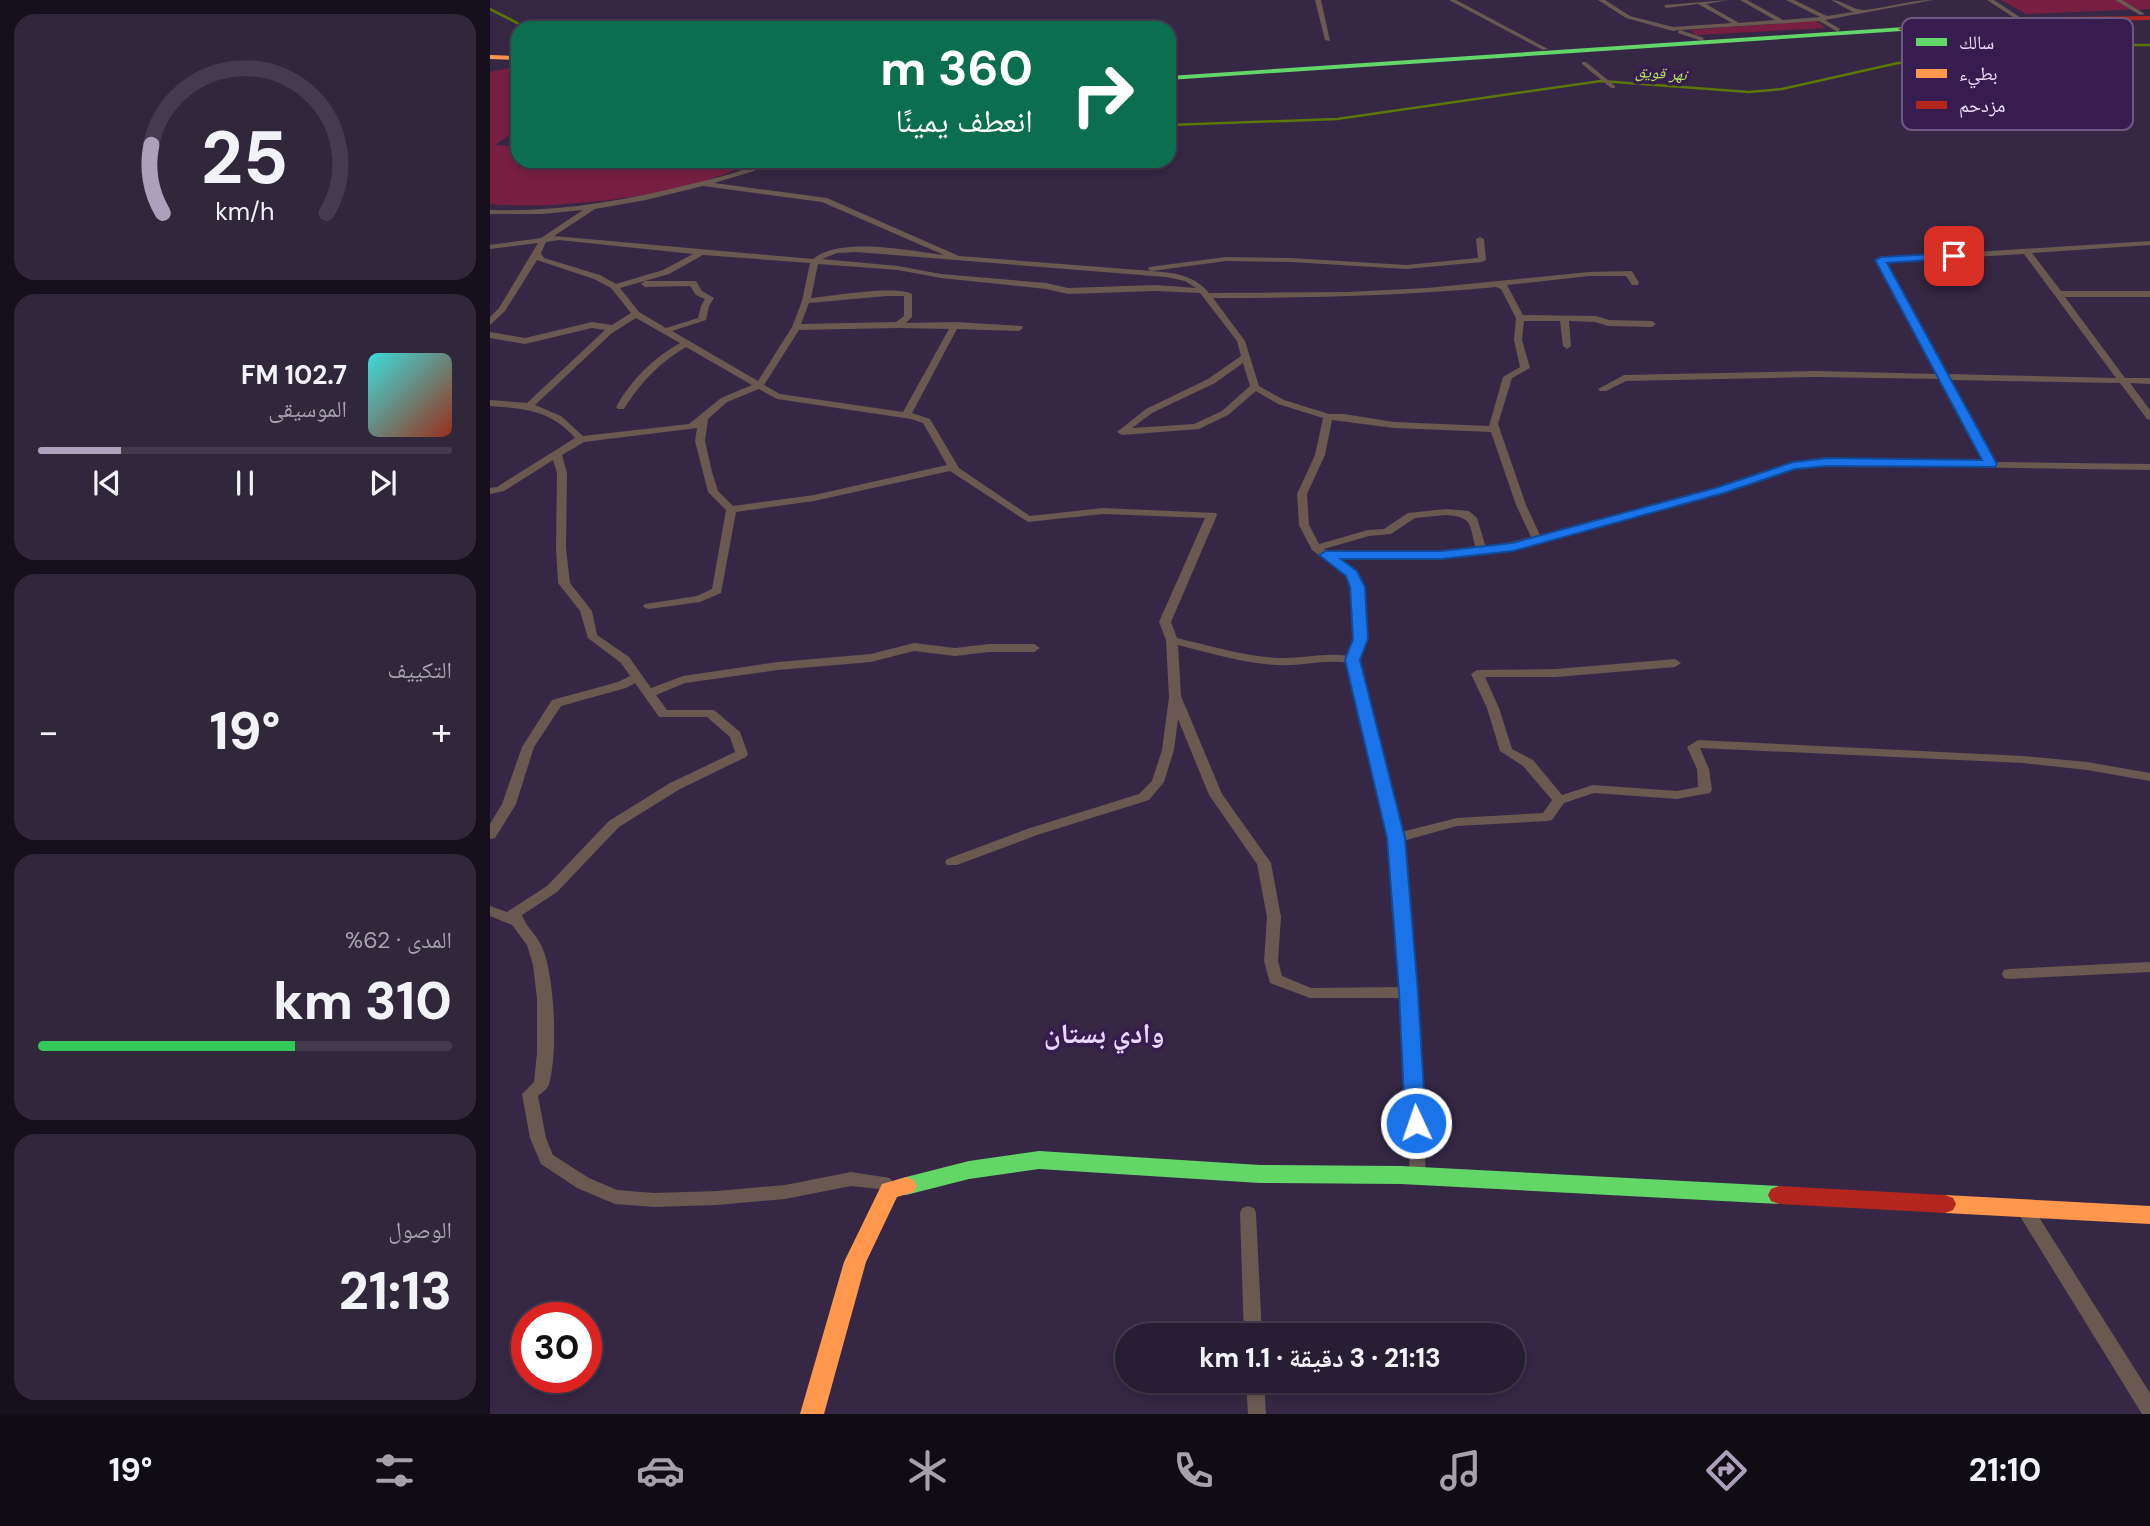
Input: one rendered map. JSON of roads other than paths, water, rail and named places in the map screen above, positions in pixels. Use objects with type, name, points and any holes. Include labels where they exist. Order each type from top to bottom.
[{"type":"main road","points":[[2071,18],[2147,15]]},
{"type":"main road","points":[[1176,72],[1804,34],[1828,23],[1902,22]]},
{"type":"main road","points":[[1176,78],[1902,28]]},
{"type":"main road","points":[[490,54],[511,55]]},
{"type":"main road","points":[[812,1414],[855,1262],[890,1190],[969,1170],[1039,1160],[1260,1174],[1419,1176],[2150,1215]]},
{"type":"street","points":[[1318,0],[1328,40]]},
{"type":"street","points":[[1452,0],[1545,49]]},
{"type":"street","points":[[1601,0],[1628,17],[1702,39]]},
{"type":"street","points":[[1666,6],[1726,0]]},
{"type":"street","points":[[1743,0],[1783,22]]},
{"type":"street","points":[[1789,0],[1828,23]]},
{"type":"street","points":[[1834,0],[1861,13]]},
{"type":"street","points":[[1880,0],[1897,7]]},
{"type":"street","points":[[1673,29],[1783,22],[1828,23],[1861,13],[1930,0]]},
{"type":"street","points":[[1990,0],[2018,18]]},
{"type":"street","points":[[2118,0],[2147,15]]},
{"type":"street","points":[[1697,1],[1740,25]]},
{"type":"street","points":[[1584,63],[1612,85]]},
{"type":"street","points":[[490,212],[534,214],[593,207],[662,195],[705,184],[749,168]]},
{"type":"street","points":[[705,184],[824,200],[958,258]]},
{"type":"street","points":[[490,322],[502,309],[543,240],[593,207]]},
{"type":"street","points":[[1131,272],[1226,259],[1406,267],[1461,263],[1482,260],[1480,239]]},
{"type":"street","points":[[490,247],[543,240],[608,241],[815,261],[1068,291],[1155,288],[1205,293],[1348,295],[1427,291],[1589,274],[1629,273],[1634,283]]},
{"type":"street","points":[[1991,464],[1881,260],[2150,243]]},
{"type":"street","points":[[490,491],[500,489],[581,439],[692,427],[724,400],[759,386],[796,327],[806,301],[815,261],[827,251],[841,249],[1188,279],[1205,293],[1241,341],[1255,387],[1281,402],[1328,417],[1394,425],[1494,429]]},
{"type":"street","points":[[615,287],[666,272],[702,252]]},
{"type":"street","points":[[2027,252],[2150,417]]},
{"type":"street","points":[[537,253],[541,260],[597,276],[615,287],[636,314],[777,396],[906,415],[928,421],[953,467],[1028,519],[1103,511],[1212,515],[1165,622],[1172,640],[1175,696],[1168,750],[1157,782],[1144,797],[1032,832],[952,862]]},
{"type":"street","points":[[627,284],[692,283],[699,293],[710,298],[702,320],[664,331]]},
{"type":"street","points":[[1497,284],[1504,287],[1520,318],[1518,340],[1525,369],[1508,377],[1493,424],[1521,505],[1537,539]]},
{"type":"street","points":[[806,301],[887,293],[908,294],[908,317],[898,325]]},
{"type":"street","points":[[2059,293],[2150,294]]},
{"type":"street","points":[[529,406],[613,328],[636,314]]},
{"type":"street","points":[[1520,318],[1596,318],[1608,323],[1652,324]]},
{"type":"street","points":[[1564,319],[1567,346]]},
{"type":"street","points":[[490,335],[525,341],[592,325],[613,328]]},
{"type":"street","points":[[796,327],[955,325],[1019,328]]},
{"type":"street","points":[[906,415],[955,325]]},
{"type":"street","points":[[621,407],[640,378],[661,356],[685,344]]},
{"type":"street","points":[[1245,357],[1200,387],[1170,398],[1134,419],[1122,432],[1196,427],[1225,413],[1255,387]]},
{"type":"street","points":[[1603,389],[1625,378],[1816,374],[2150,381]]},
{"type":"street","points":[[490,403],[529,406],[547,411],[567,422],[581,439]]},
{"type":"street","points":[[1328,417],[1320,455],[1301,494],[1304,525],[1321,551],[1352,574],[1358,587],[1361,639],[1353,660],[1396,838],[1409,992],[1419,1176]]},
{"type":"street","points":[[703,418],[700,441],[713,492],[732,509],[814,498],[953,467]]},
{"type":"street","points":[[516,921],[514,913],[552,889],[614,824],[675,786],[742,754],[736,735],[710,713],[663,714],[625,660],[592,636],[586,611],[564,583],[561,548],[562,473],[556,453]]},
{"type":"street","points":[[1321,551],[1441,555],[1513,547],[1719,490],[1793,466],[1828,462],[2150,467]]},
{"type":"street","points":[[649,606],[700,599],[717,591],[727,523],[732,509]]},
{"type":"street","points":[[1321,551],[1368,533],[1387,532],[1412,515],[1446,512],[1465,513],[1473,520],[1482,551]]},
{"type":"street","points":[[1172,640],[1251,658],[1293,662],[1334,655],[1353,660]]},
{"type":"street","points":[[649,693],[683,680],[778,666],[871,658],[914,647],[955,652],[989,648],[1034,648]]},
{"type":"street","points":[[1559,800],[1528,763],[1506,751],[1493,708],[1477,674],[1556,673],[1675,663]]},
{"type":"street","points":[[490,835],[509,804],[528,747],[556,703],[622,685],[638,677]]},
{"type":"street","points":[[1175,696],[1216,795],[1264,863],[1274,917],[1271,961],[1275,979],[1310,993],[1409,992]]},
{"type":"street","points":[[1396,838],[1457,822],[1547,817],[1559,800],[1593,789],[1677,796],[1705,790],[1703,769],[1693,747],[1698,744],[1769,745],[1876,754],[2035,760],[2111,768],[2150,777]]},
{"type":"street","points":[[490,911],[516,921],[530,936],[537,952],[547,1013],[541,1085],[530,1094],[538,1138],[547,1159],[583,1183],[615,1197],[654,1200],[749,1197],[850,1179],[884,1183],[890,1190]]},
{"type":"street","points":[[2009,974],[2150,967]]},
{"type":"street","points":[[2024,1208],[2150,1410]]},
{"type":"street","points":[[1248,1213],[1253,1323]]},
{"type":"street","points":[[1256,1393],[1258,1414]]},
{"type":"waterway","name":"نهر قويق","points":[[490,9],[513,21]]},
{"type":"waterway","name":"نهر قويق","points":[[2133,45],[2150,45]]},
{"type":"waterway","name":"نهر قويق","points":[[1176,125],[1337,119],[1601,81],[1749,92],[1782,89],[1902,63]]},
{"type":"district","name":"وادي بستان","points":[[1104,1033]]}]
